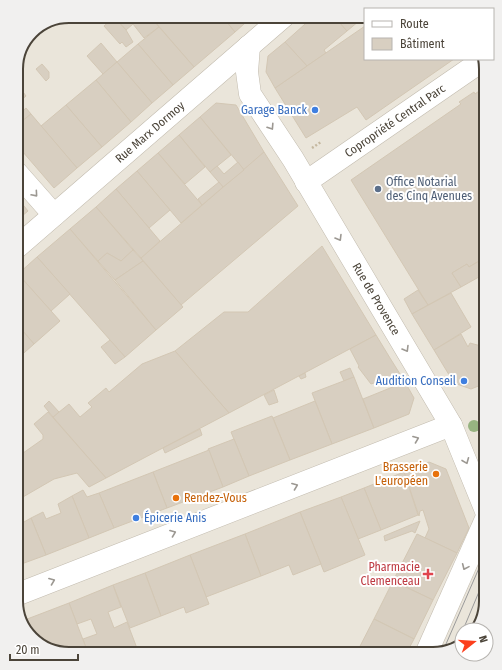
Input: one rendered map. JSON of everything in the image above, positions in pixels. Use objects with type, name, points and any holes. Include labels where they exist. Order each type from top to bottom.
[{"type":"street","name":"Rue Marx Dormoy","points":[[23,242],[276,23]]},
{"type":"street","name":"Rue de Provence","points":[[249,46],[247,72],[250,94],[306,182],[451,425],[479,494]]},
{"type":"street","name":"Copropriété Central Parc","points":[[306,182],[479,63]]},
{"type":"street","points":[[203,86],[228,85],[250,94]]},
{"type":"street","points":[[23,180],[54,215]]},
{"type":"street","points":[[23,592],[451,425]]},
{"type":"street","points":[[429,647],[479,535]]},
{"type":"shaded area","points":[[69,23],[364,23],[364,60],[478,60],[479,607],[474,622],[454,622],[454,642],[439,647],[63,647],[48,642],[34,631],[26,619],[23,607],[23,66],[26,51],[36,36],[51,26]]},
{"type":"building","points":[[107,23],[120,23],[126,30],[133,42],[126,47],[122,42],[120,44],[104,26]]},
{"type":"building","points":[[120,23],[156,23],[159,27],[144,38],[133,24],[126,30]]},
{"type":"building","points":[[156,23],[228,23],[235,32],[194,67]]},
{"type":"building","points":[[228,23],[245,23],[235,32]]},
{"type":"building","points":[[306,23],[340,23],[347,31],[324,50],[326,53],[307,66],[285,42]]},
{"type":"building","points":[[340,23],[357,23],[347,31]]},
{"type":"building","points":[[159,27],[194,67],[173,85],[138,44]]},
{"type":"building","points":[[364,27],[364,60],[453,60],[366,120],[357,107],[306,138],[275,88]]},
{"type":"building","points":[[285,42],[307,66],[275,88],[266,72],[268,56]]},
{"type":"building","points":[[101,43],[117,62],[103,74],[87,56]]},
{"type":"building","points":[[138,44],[173,85],[152,103],[117,62]]},
{"type":"building","points":[[117,62],[152,103],[131,122],[96,80]]},
{"type":"building","points":[[42,64],[49,72],[49,78],[46,81],[36,69]]},
{"type":"building","points":[[96,80],[131,122],[102,147],[66,105]]},
{"type":"building","points":[[479,91],[479,261],[469,267],[467,264],[452,273],[461,287],[428,305],[351,180],[461,104],[459,102],[474,92],[475,94]]},
{"type":"building","points":[[216,103],[236,105],[264,152],[244,170],[200,117]]},
{"type":"building","points":[[66,105],[102,147],[77,168],[41,126]]},
{"type":"building","points":[[26,108],[31,114],[23,120],[23,111]]},
{"type":"building","points":[[31,114],[77,168],[54,188],[23,152],[23,120]]},
{"type":"building","points":[[200,117],[231,155],[210,172],[179,135]]},
{"type":"building","points":[[179,135],[205,167],[185,184],[158,153]]},
{"type":"building","points":[[264,152],[298,206],[181,305],[141,258]]},
{"type":"building","points":[[158,153],[202,205],[181,223],[137,171]]},
{"type":"building","points":[[238,162],[244,170],[223,187],[210,172],[217,166],[224,174]]},
{"type":"building","points":[[137,171],[170,210],[149,228],[116,189]]},
{"type":"building","points":[[219,182],[223,187],[202,205],[198,199]]},
{"type":"building","points":[[116,189],[160,241],[141,258],[96,207]]},
{"type":"building","points":[[23,205],[28,211],[23,215]]},
{"type":"building","points":[[96,207],[133,250],[121,261],[107,253],[98,261],[70,229]]},
{"type":"building","points":[[70,229],[156,330],[125,357],[37,257]]},
{"type":"building","points":[[322,246],[376,335],[229,413],[175,351],[224,312],[248,312]]},
{"type":"building","points":[[133,250],[143,261],[115,280],[98,261],[107,253],[121,261]]},
{"type":"building","points":[[37,257],[70,294],[51,311],[23,280],[23,270]]},
{"type":"building","points":[[143,261],[183,307],[156,330],[115,280]]},
{"type":"building","points":[[479,261],[479,277],[461,287],[452,273],[467,264],[469,267]]},
{"type":"building","points":[[23,280],[60,321],[34,344],[23,331]]},
{"type":"building","points":[[418,290],[428,305],[412,314],[404,299]]},
{"type":"building","points":[[451,293],[471,327],[434,350],[412,314]]},
{"type":"building","points":[[23,331],[34,344],[23,354]]},
{"type":"building","points":[[461,334],[468,347],[470,343],[479,345],[479,386],[471,389],[454,383],[434,350]]},
{"type":"building","points":[[376,335],[405,382],[395,386],[391,377],[371,384],[358,367],[359,366],[350,349]]},
{"type":"building","points":[[110,340],[125,357],[115,364],[101,347]]},
{"type":"building","points":[[175,351],[229,413],[106,478],[53,417],[69,404],[80,417],[92,407],[88,403],[106,388],[109,392],[142,364]]},
{"type":"building","points":[[350,368],[354,377],[344,381],[340,372]]},
{"type":"building","points":[[305,373],[306,377],[301,379],[299,376]]},
{"type":"building","points":[[354,377],[374,428],[332,444],[312,393]]},
{"type":"building","points":[[405,382],[414,398],[409,414],[374,428],[363,399]]},
{"type":"building","points":[[274,390],[278,402],[269,405],[264,395]]},
{"type":"building","points":[[49,401],[59,412],[53,417],[44,406]]},
{"type":"building","points":[[315,401],[332,444],[290,460],[273,418]]},
{"type":"building","points":[[48,412],[106,478],[89,487],[77,473],[54,479],[23,497],[23,453],[43,439],[43,435],[34,424]]},
{"type":"building","points":[[272,416],[290,460],[249,476],[231,432]]},
{"type":"building","points":[[200,429],[202,435],[165,453],[163,448]]},
{"type":"building","points":[[234,439],[249,476],[223,487],[208,449]]},
{"type":"building","points":[[209,450],[223,487],[167,508],[153,472]]},
{"type":"building","points":[[429,462],[446,469],[469,528],[457,553],[425,538],[429,529],[423,510],[420,511],[419,516],[404,472]]},
{"type":"building","points":[[153,472],[167,508],[114,528],[99,493]]},
{"type":"building","points":[[404,472],[418,515],[381,530],[364,488]]},
{"type":"building","points":[[364,488],[381,530],[358,539],[341,497]]},
{"type":"building","points":[[83,490],[87,497],[99,493],[114,528],[89,538],[72,496]]},
{"type":"building","points":[[72,496],[89,538],[46,555],[31,518],[43,512],[46,519],[61,513],[58,504]]},
{"type":"building","points":[[341,497],[365,555],[324,572],[300,512]]},
{"type":"building","points":[[300,512],[321,564],[293,575],[289,565],[261,576],[245,534]]},
{"type":"building","points":[[31,518],[46,555],[23,563],[23,523]]},
{"type":"building","points":[[420,521],[415,533],[412,531],[385,541],[384,536]]},
{"type":"building","points":[[245,534],[261,576],[206,597],[190,555]]},
{"type":"building","points":[[417,534],[457,553],[433,600],[393,581]]},
{"type":"building","points":[[190,555],[209,604],[186,613],[184,607],[161,616],[145,573]]},
{"type":"building","points":[[145,573],[161,616],[130,628],[113,585]]},
{"type":"building","points":[[393,581],[433,600],[414,639],[374,619]]},
{"type":"building","points":[[113,585],[121,607],[108,612],[114,628],[127,622],[136,647],[86,647],[83,639],[97,634],[91,619],[77,624],[69,603]]},
{"type":"building","points":[[69,603],[86,647],[63,647],[48,642],[34,631],[26,619]]},
{"type":"building","points":[[374,619],[414,639],[410,647],[360,647]]},
{"type":"tram line","points":[[446,645],[479,568]]},
{"type":"tram line","points":[[466,622],[479,592]]},
{"type":"place","name":"Garage Banck","points":[[315,110]]},
{"type":"place","name":"Office Notarial des Cinq Avenues","points":[[378,189]]},
{"type":"place","name":"Audition Conseil","points":[[464,381]]},
{"type":"place","name":"Brasserie L'européen","points":[[436,474]]},
{"type":"place","name":"Rendez-Vous","points":[[176,498]]},
{"type":"place","name":"Épicerie Anis","points":[[136,518]]},
{"type":"place","name":"Pharmacie Clemenceau","points":[[428,574]]}]
